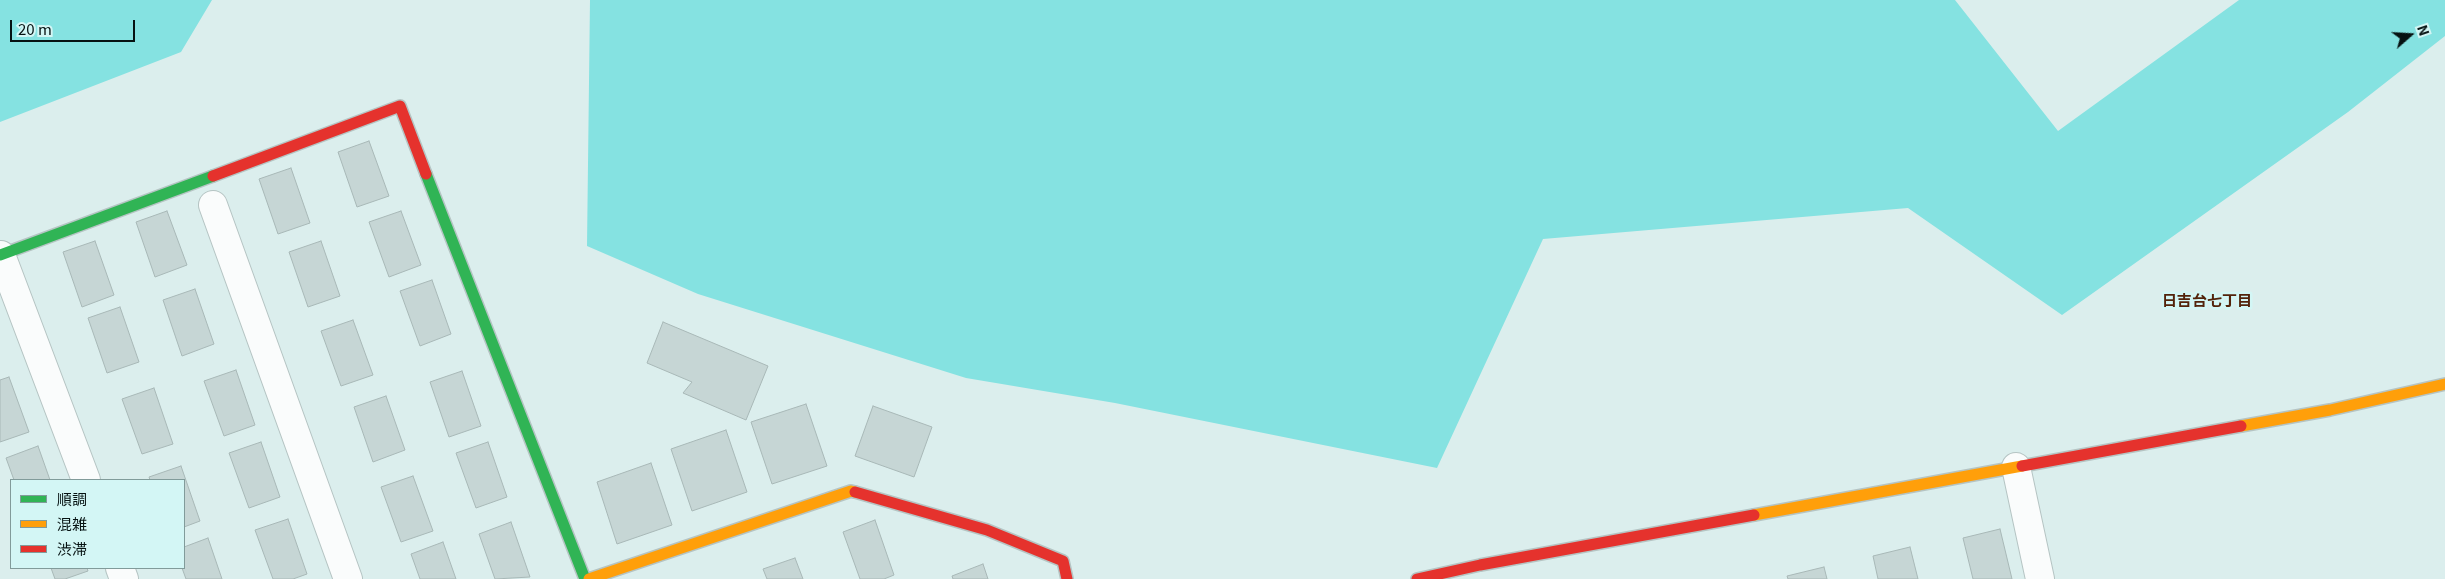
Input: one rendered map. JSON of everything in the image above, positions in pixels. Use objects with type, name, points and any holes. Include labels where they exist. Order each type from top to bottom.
[{"type":"street","points":[[86,479],[0,255],[400,106],[584,579]]},
{"type":"street","points":[[213,205],[348,579]]},
{"type":"street","points":[[1417,579],[2330,410],[2445,384]]},
{"type":"street","points":[[2016,467],[2040,579]]},
{"type":"street","points":[[589,579],[851,491],[987,530],[1063,561],[1067,579]]},
{"type":"shaded area","points":[[0,0],[212,0],[181,52],[0,122]]},
{"type":"shaded area","points":[[590,0],[1955,0],[2058,131],[2239,0],[2445,0],[2445,36],[2348,112],[2062,315],[1908,208],[1543,239],[1437,468],[1115,403],[966,378],[698,294],[587,246]]},
{"type":"building","points":[[369,141],[389,196],[357,207],[338,152]]},
{"type":"building","points":[[291,168],[310,223],[278,234],[259,179]]},
{"type":"building","points":[[167,211],[187,265],[155,277],[136,222]]},
{"type":"building","points":[[401,211],[421,265],[389,277],[369,222]]},
{"type":"building","points":[[95,241],[114,295],[82,307],[63,252]]},
{"type":"building","points":[[321,241],[340,296],[308,307],[289,252]]},
{"type":"building","points":[[432,280],[451,334],[420,346],[400,291]]},
{"type":"building","points":[[195,289],[214,344],[182,356],[163,300]]},
{"type":"building","points":[[120,307],[139,362],[107,373],[88,318]]},
{"type":"building","points":[[353,320],[373,375],[341,386],[321,331]]},
{"type":"building","points":[[663,322],[768,366],[746,420],[683,393],[692,382],[647,363]]},
{"type":"building","points":[[236,370],[255,425],[224,436],[204,381]]},
{"type":"building","points":[[462,371],[481,426],[449,437],[430,382]]},
{"type":"building","points":[[9,377],[29,432],[0,442],[0,380]]},
{"type":"building","points":[[154,388],[173,444],[142,454],[122,399]]},
{"type":"building","points":[[386,396],[405,450],[373,462],[354,407]]},
{"type":"building","points":[[806,404],[827,466],[772,484],[751,422]]},
{"type":"building","points":[[873,406],[932,427],[914,477],[855,456]]},
{"type":"building","points":[[726,430],[747,492],[692,511],[671,449]]},
{"type":"building","points":[[261,442],[280,497],[249,508],[229,453]]},
{"type":"building","points":[[488,442],[507,497],[476,508],[456,453]]},
{"type":"building","points":[[38,446],[50,479],[14,479],[6,458]]},
{"type":"building","points":[[651,463],[672,525],[617,544],[597,482]]},
{"type":"building","points":[[181,466],[200,521],[185,527],[185,479],[150,479],[149,477]]},
{"type":"building","points":[[413,476],[433,531],[401,542],[381,487]]},
{"type":"building","points":[[288,519],[307,574],[293,579],[273,579],[255,530]]},
{"type":"building","points":[[875,520],[894,575],[884,579],[860,579],[843,532]]},
{"type":"building","points":[[511,522],[530,577],[495,579],[479,534]]},
{"type":"building","points":[[2000,529],[2012,579],[1973,579],[1963,538]]},
{"type":"building","points":[[208,538],[222,579],[186,579],[182,569],[185,569],[185,547]]},
{"type":"building","points":[[443,542],[456,579],[420,579],[411,554]]},
{"type":"building","points":[[1910,547],[1918,579],[1878,579],[1873,556]]},
{"type":"building","points":[[795,558],[803,579],[767,579],[763,569]]},
{"type":"building","points":[[983,564],[988,579],[953,579],[952,576]]},
{"type":"building","points":[[1824,567],[1827,579],[1788,579],[1787,576]]},
{"type":"building","points":[[51,569],[87,569],[88,571],[65,579],[55,579]]},
{"type":"traffic: fast","points":[[426,174],[585,579]]},
{"type":"traffic: fast","points":[[0,255],[213,176]]},
{"type":"traffic: slow","points":[[2241,426],[2330,410],[2445,384]]},
{"type":"traffic: slow","points":[[1754,515],[2022,466]]},
{"type":"traffic: slow","points":[[589,579],[851,491],[855,492]]},
{"type":"traffic: jam","points":[[213,176],[400,106],[426,174]]},
{"type":"traffic: jam","points":[[2022,466],[2241,426]]},
{"type":"traffic: jam","points":[[855,492],[987,530],[1063,561],[1067,579]]},
{"type":"traffic: jam","points":[[1417,579],[1480,565],[1754,515]]},
{"type":"district","name":"日吉台七丁目","points":[[2207,300]]}]
